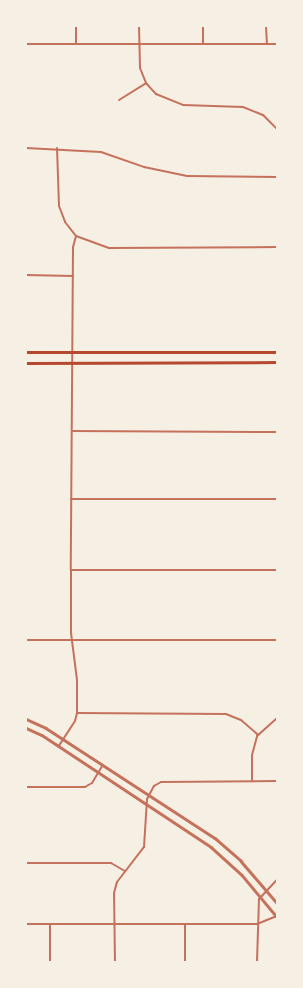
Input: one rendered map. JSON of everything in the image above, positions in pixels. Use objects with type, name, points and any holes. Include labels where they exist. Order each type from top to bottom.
[{"type":"main road","points":[[26,352],[277,352]]},
{"type":"main road","points":[[26,363],[277,362]]},
{"type":"street","points":[[76,26],[76,44]]},
{"type":"street","points":[[139,26],[140,68],[146,83],[156,94],[175,103],[192,106],[243,107],[263,115],[277,129]]},
{"type":"street","points":[[203,26],[203,44]]},
{"type":"street","points":[[266,26],[267,44]]},
{"type":"street","points":[[26,44],[277,44]]},
{"type":"street","points":[[119,100],[146,83]]},
{"type":"street","points":[[26,148],[57,148],[101,152],[144,167],[187,176],[277,177]]},
{"type":"street","points":[[57,148],[59,206],[65,222],[76,236],[109,248],[277,247]]},
{"type":"street","points":[[59,747],[77,713],[77,680],[72,640],[71,570],[73,276],[76,236]]},
{"type":"street","points":[[26,276],[73,276]]},
{"type":"street","points":[[72,431],[277,432]]},
{"type":"street","points":[[71,499],[277,499]]},
{"type":"street","points":[[71,570],[277,570]]},
{"type":"street","points":[[26,640],[277,640]]},
{"type":"street","points":[[77,713],[226,714],[241,720],[258,735]]},
{"type":"street","points":[[252,781],[252,755],[258,735],[277,718]]},
{"type":"street","points":[[26,719],[46,728],[64,739],[223,844],[241,860],[277,902]]},
{"type":"street","points":[[26,728],[59,747],[146,803],[230,863],[277,916],[257,924],[26,924]]},
{"type":"street","points":[[26,787],[85,787],[92,783],[103,765]]},
{"type":"street","points":[[115,962],[114,893],[117,882],[144,847],[146,803],[148,794],[154,786],[161,782],[277,781]]},
{"type":"street","points":[[26,862],[111,863],[125,872]]},
{"type":"street","points":[[257,962],[257,924],[260,896],[277,880]]},
{"type":"street","points":[[50,924],[50,962]]},
{"type":"street","points":[[185,924],[185,962]]}]
